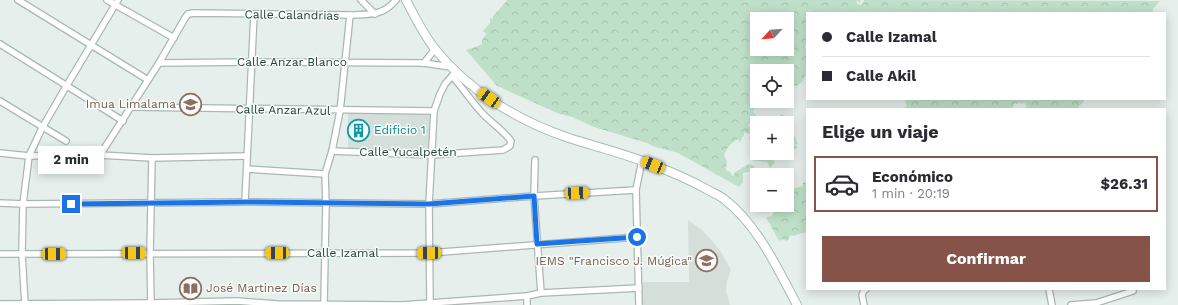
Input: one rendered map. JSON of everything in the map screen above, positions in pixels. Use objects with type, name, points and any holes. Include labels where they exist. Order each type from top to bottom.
[{"type":"main road","points":[[406,0],[422,30],[453,72],[501,107],[568,138],[642,160],[686,178],[723,199],[743,217],[758,238],[797,305]]},
{"type":"street","points":[[18,0],[148,80]]},
{"type":"street","points":[[100,154],[132,107],[174,38],[116,2],[107,0]]},
{"type":"street","points":[[361,0],[375,14]]},
{"type":"street","name":"Calle Calandrias","points":[[174,38],[188,14],[193,13],[350,16],[375,14],[390,8],[396,0]]},
{"type":"street","points":[[25,304],[22,254],[23,204],[29,156],[42,128],[66,85],[116,2]]},
{"type":"street","points":[[246,202],[246,169],[254,14]]},
{"type":"street","points":[[324,304],[326,174],[340,111],[350,16]]},
{"type":"street","points":[[0,44],[123,121]]},
{"type":"street","points":[[424,63],[435,49]]},
{"type":"street","name":"Calle Anzar Blanco","points":[[159,63],[424,63],[453,72]]},
{"type":"street","points":[[430,304],[429,204],[434,111],[440,94],[453,72]]},
{"type":"street","name":"Calle Yucalpetén","points":[[332,151],[431,155],[504,150],[510,146],[511,141],[508,136],[484,115],[473,102],[453,72]]},
{"type":"street","points":[[0,102],[66,141]]},
{"type":"street","name":"Calle Anzar Azul","points":[[132,107],[249,110],[434,111]]},
{"type":"street","points":[[1,153],[29,156],[100,154],[152,158],[247,156]]},
{"type":"street","points":[[151,304],[150,253],[152,158]]},
{"type":"street","points":[[535,160],[534,196],[541,293]]},
{"type":"street","points":[[639,305],[636,190],[642,160]]},
{"type":"street","points":[[246,169],[326,174]]},
{"type":"street","points":[[0,203],[246,202],[429,204],[636,190]]},
{"type":"street","name":"Calle Izamal","points":[[0,254],[429,253],[637,237]]},
{"type":"street","points":[[0,304],[151,304],[237,301],[277,305],[402,305],[527,296],[541,293],[639,288]]},
{"type":"street","points":[[864,290],[862,295],[864,305]]},
{"type":"street","points":[[1049,290],[1052,305]]},
{"type":"street","points":[[1071,305],[1096,302],[1133,291]]},
{"type":"street","points":[[527,296],[527,305]]},
{"type":"shaded area","points":[[430,112],[428,150],[348,150],[348,113]]},
{"type":"shaded area","name":"IEMS \"Francisco J. Múgica\"","points":[[688,220],[702,230],[713,242],[721,252],[731,270],[727,281],[726,291],[730,305],[641,305],[640,282],[689,282]]},
{"type":"green space","points":[[507,0],[857,0],[858,5],[862,5],[864,0],[1160,1],[1153,9],[1153,12],[806,12],[806,75],[800,84],[794,87],[794,64],[750,64],[750,108],[756,108],[753,111],[756,116],[750,116],[750,124],[748,126],[750,127],[750,134],[744,132],[744,136],[742,137],[740,143],[738,139],[733,142],[724,156],[727,161],[726,170],[730,172],[733,177],[735,172],[749,164],[753,165],[755,168],[750,168],[750,172],[743,173],[743,182],[739,187],[678,153],[594,127],[572,117],[557,113],[497,86],[466,50],[481,45],[483,38],[487,34],[483,31],[490,23],[490,18],[493,19],[493,16]]},
{"type":"green space","points":[[906,100],[1083,100],[1084,102],[1079,106],[1079,108],[1026,108],[1027,107],[1025,103],[1021,104],[1019,102],[1017,104],[1014,103],[1012,108],[906,108],[907,106]]},
{"type":"green space","points":[[794,135],[795,138],[798,144],[794,145]]},
{"type":"green space","points":[[794,145],[798,147],[794,150]]},
{"type":"green space","points":[[751,160],[774,160],[775,162],[770,168],[767,162]]},
{"type":"green space","points":[[803,182],[806,184],[806,232],[794,236],[791,235],[787,241],[782,239],[779,241],[766,217],[772,216],[774,212],[794,212],[794,188],[803,186]]},
{"type":"place","name":"Imua Limalama","points":[[191,104]]},
{"type":"place","name":"Edificio 1","points":[[358,130]]},
{"type":"place","name":"IEMS \"Francisco J. Múgica\"","points":[[707,261]]},
{"type":"place","name":"José Martinez Días","points":[[191,288]]},
{"type":"route","points":[[71,204],[246,202],[429,204],[534,196],[537,244],[637,237]]}]
